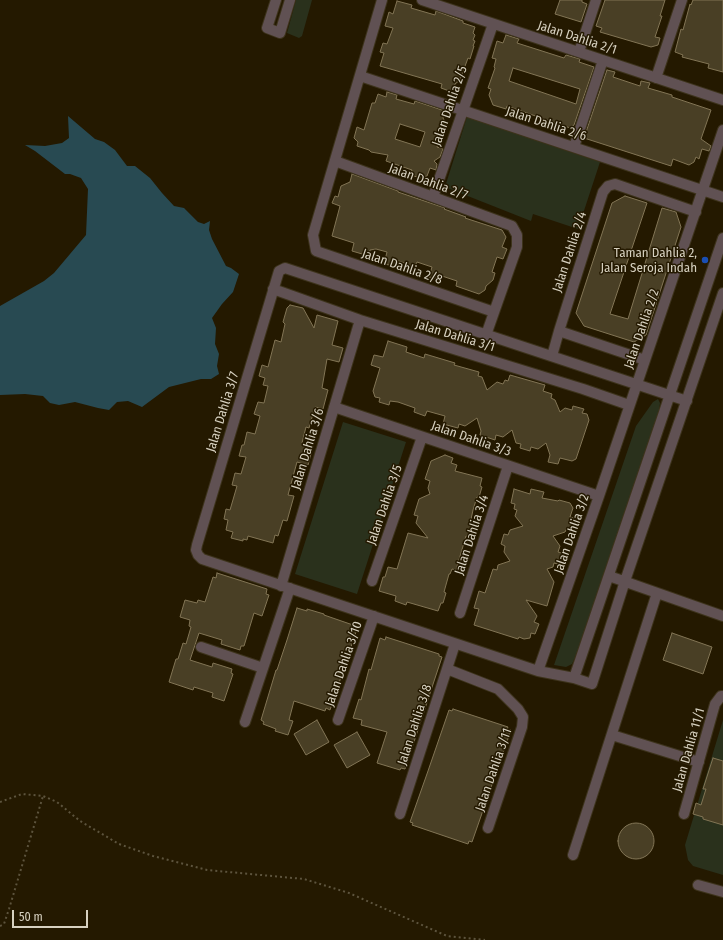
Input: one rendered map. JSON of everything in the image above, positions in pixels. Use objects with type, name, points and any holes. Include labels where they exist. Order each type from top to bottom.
[{"type":"street","points":[[276,0],[268,28],[280,33],[290,0]]},
{"type":"street","points":[[335,161],[382,0]]},
{"type":"street","name":"Jalan Dahlia 2/1","points":[[422,0],[723,100]]},
{"type":"street","points":[[579,52],[596,0]]},
{"type":"street","points":[[656,78],[682,0]]},
{"type":"street","name":"Jalan Dahlia 2/5","points":[[432,197],[493,24]]},
{"type":"street","points":[[574,147],[603,60]]},
{"type":"street","name":"Jalan Dahlia 2/6","points":[[360,76],[723,197]]},
{"type":"street","name":"Jalan Dahlia 2/2","points":[[629,405],[723,130]]},
{"type":"street","name":"Jalan Dahlia 2/7","points":[[335,161],[512,226],[517,235],[517,247],[494,312]]},
{"type":"street","name":"Jalan Dahlia 2/8","points":[[335,161],[313,235],[316,251],[494,312]]},
{"type":"street","name":"Jalan Dahlia 2/4","points":[[552,356],[560,326],[603,192],[608,186],[615,184],[696,212]]},
{"type":"street","points":[[574,678],[723,238]]},
{"type":"street","name":"Jalan Dahlia 3/7","points":[[286,587],[202,559],[196,550],[279,271],[285,268],[486,335]]},
{"type":"street","name":"Jalan Dahlia 3/1","points":[[273,289],[360,320],[583,389],[629,405]]},
{"type":"street","points":[[286,587],[538,671],[574,678],[592,684],[625,581],[723,293]]},
{"type":"street","points":[[494,312],[486,335],[687,401]]},
{"type":"street","name":"Jalan Dahlia 3/6","points":[[245,722],[263,668],[334,407],[360,320]]},
{"type":"street","points":[[560,326],[645,360]]},
{"type":"street","name":"Jalan Dahlia 3/2","points":[[538,671],[600,496],[629,405]]},
{"type":"street","name":"Jalan Dahlia 3/3","points":[[334,407],[600,496]]},
{"type":"street","name":"Jalan Dahlia 3/5","points":[[372,581],[422,437]]},
{"type":"street","name":"Jalan Dahlia 3/4","points":[[460,613],[508,466]]},
{"type":"street","points":[[609,576],[723,616]]},
{"type":"street","points":[[573,855],[657,593]]},
{"type":"street","name":"Jalan Dahlia 3/10","points":[[338,720],[374,616]]},
{"type":"street","name":"Jalan Dahlia 3/8","points":[[400,814],[455,644]]},
{"type":"street","points":[[201,647],[263,668]]},
{"type":"street","name":"Jalan Dahlia 3/11","points":[[447,669],[498,689],[518,709],[523,717],[522,727],[488,828]]},
{"type":"street","name":"Jalan Dahlia 11/1","points":[[684,814],[715,704],[721,696],[723,696]]},
{"type":"street","points":[[612,735],[699,762]]},
{"type":"street","points":[[698,885],[723,892]]},
{"type":"path","points":[[0,802],[22,794],[43,796],[57,802],[80,821],[120,844],[153,856],[207,870],[304,879],[349,893],[447,936],[485,940]]},
{"type":"path","points":[[0,926],[4,924],[9,909],[43,796]]},
{"type":"green space","points":[[296,0],[312,0],[302,36],[299,38],[287,33]]},
{"type":"green space","points":[[467,117],[600,162],[578,229],[533,214],[531,221],[445,187]]},
{"type":"green space","points":[[658,399],[660,403],[659,411],[580,647],[572,664],[566,667],[554,665],[636,426],[653,402]]},
{"type":"green space","points":[[343,422],[406,442],[357,594],[295,574]]},
{"type":"green space","points":[[723,720],[723,875],[693,866],[688,860],[685,845]]},
{"type":"water","points":[[68,116],[95,139],[104,142],[115,150],[127,166],[135,166],[150,178],[174,206],[184,208],[198,222],[204,224],[210,221],[209,230],[212,239],[226,266],[239,274],[233,292],[212,318],[216,328],[215,344],[219,354],[217,366],[219,374],[211,379],[201,379],[169,387],[142,407],[128,401],[117,402],[109,410],[75,402],[59,405],[50,403],[43,396],[25,394],[0,395],[0,306],[44,281],[54,273],[86,235],[88,189],[81,178],[70,174],[65,174],[25,145],[45,146],[62,143],[69,138]]},
{"type":"building","points":[[560,0],[582,0],[582,2],[587,4],[581,22],[555,14]]},
{"type":"building","points":[[605,0],[665,0],[660,16],[662,16],[655,37],[660,38],[658,45],[651,47],[600,32],[602,28],[596,26]]},
{"type":"building","points":[[693,0],[723,0],[723,72],[708,68],[709,64],[682,57],[683,55],[675,52],[681,29],[683,30],[690,4],[691,5]]},
{"type":"building","points":[[397,1],[412,5],[411,8],[435,15],[436,11],[475,27],[473,33],[475,35],[473,40],[475,41],[470,59],[468,58],[460,80],[455,84],[452,92],[441,88],[442,84],[380,66],[384,53],[380,52],[383,43],[387,44],[393,28],[385,26],[389,12],[393,14]]},
{"type":"building","points":[[506,35],[519,39],[517,43],[564,58],[566,55],[580,59],[579,62],[594,67],[574,125],[570,128],[507,106],[506,109],[493,105],[489,95],[491,89],[488,88],[495,68],[496,59],[492,58],[497,41],[503,43]],"holes":[[[513,68],[580,89],[576,104],[509,81]]]},
{"type":"building","points":[[607,70],[615,72],[613,77],[640,86],[641,81],[650,83],[648,88],[672,95],[672,97],[711,110],[701,139],[711,146],[709,151],[702,149],[699,159],[696,157],[694,162],[689,165],[673,159],[671,166],[584,138]]},
{"type":"building","points":[[387,92],[397,95],[396,99],[414,104],[415,101],[445,111],[443,118],[445,122],[437,147],[443,149],[440,157],[434,161],[437,164],[436,170],[430,168],[427,176],[421,178],[410,175],[412,170],[386,161],[388,155],[371,152],[357,146],[358,142],[354,138],[357,127],[364,130],[372,103],[375,103],[378,94],[386,97]],"holes":[[[400,124],[425,132],[420,147],[395,139]]]},
{"type":"building","points":[[352,174],[445,208],[444,209],[466,217],[465,218],[502,230],[506,237],[502,247],[507,249],[503,259],[497,257],[492,272],[495,273],[493,280],[486,286],[485,290],[479,294],[456,286],[457,281],[439,275],[438,279],[429,277],[432,267],[417,262],[415,267],[396,260],[394,266],[384,264],[387,252],[376,249],[370,250],[369,256],[352,251],[354,243],[332,236],[340,206],[332,203],[335,196],[338,197],[341,186],[350,182]]},
{"type":"building","points":[[625,196],[647,203],[610,314],[628,319],[662,208],[676,212],[681,227],[646,335],[634,342],[584,326],[576,313],[612,203]]},
{"type":"building","points":[[290,305],[303,308],[314,328],[317,315],[338,321],[332,345],[343,348],[339,362],[327,359],[322,388],[328,390],[323,409],[315,407],[309,428],[306,427],[302,443],[313,446],[308,465],[297,462],[288,495],[294,496],[287,521],[283,520],[278,536],[275,535],[273,543],[248,536],[247,540],[243,539],[243,541],[231,538],[233,532],[226,530],[228,520],[224,519],[226,509],[230,510],[237,486],[232,485],[235,473],[241,474],[246,457],[239,456],[242,445],[244,445],[247,432],[255,434],[260,416],[254,414],[258,402],[264,403],[268,386],[263,385],[265,378],[259,376],[262,365],[268,367],[275,340],[281,342],[285,324],[283,322],[287,308]]},
{"type":"building","points":[[388,341],[407,347],[406,352],[424,358],[425,354],[455,363],[454,365],[479,372],[478,376],[482,377],[487,390],[497,382],[503,384],[505,380],[508,381],[510,375],[545,385],[543,391],[552,394],[551,398],[555,400],[560,412],[565,408],[572,410],[573,406],[584,409],[582,413],[587,414],[589,420],[576,459],[572,461],[560,458],[558,464],[548,462],[550,455],[546,443],[538,449],[531,447],[530,451],[520,448],[521,444],[516,443],[512,430],[503,437],[496,435],[495,440],[480,435],[481,431],[477,418],[465,426],[459,424],[458,428],[443,424],[445,416],[427,411],[425,416],[414,412],[415,408],[398,402],[390,401],[389,405],[379,402],[380,398],[375,397],[373,391],[380,368],[371,365],[374,355],[383,357]]},
{"type":"building","points":[[445,455],[453,458],[451,463],[457,465],[455,471],[482,478],[480,486],[482,487],[479,497],[477,497],[470,524],[476,525],[472,538],[466,536],[456,570],[452,569],[449,574],[444,592],[446,593],[443,603],[441,603],[438,611],[407,602],[406,605],[395,601],[396,596],[379,591],[388,567],[397,569],[408,533],[428,538],[416,523],[418,516],[414,515],[419,499],[430,494],[428,488],[430,481],[425,479],[431,461]]},
{"type":"building","points":[[514,489],[530,494],[531,489],[544,492],[542,498],[570,503],[573,508],[570,517],[574,518],[571,529],[567,528],[565,532],[553,536],[560,546],[558,552],[562,553],[558,564],[554,563],[553,567],[547,569],[554,582],[547,606],[526,600],[537,616],[534,622],[539,624],[535,634],[531,633],[530,638],[524,639],[519,637],[518,639],[474,625],[479,609],[474,608],[479,591],[485,593],[493,569],[497,570],[498,565],[510,561],[504,552],[505,546],[501,544],[504,534],[508,535],[510,530],[523,526],[515,516],[517,510],[514,509],[515,504],[511,503]]},
{"type":"building","points":[[217,573],[267,589],[266,594],[269,595],[262,616],[254,613],[244,646],[241,646],[240,650],[221,644],[222,640],[199,633],[190,660],[212,667],[213,663],[232,669],[231,673],[233,674],[224,701],[212,697],[213,693],[194,687],[193,690],[169,682],[176,659],[178,659],[183,643],[186,644],[191,627],[189,626],[190,620],[180,617],[185,600],[197,603],[198,600],[205,602],[213,577],[216,578]]},
{"type":"building","points":[[297,608],[324,614],[353,625],[352,628],[357,629],[330,710],[326,708],[325,711],[294,701],[289,720],[293,721],[288,735],[275,731],[276,729],[263,724],[264,722],[261,720]]},
{"type":"building","points":[[672,633],[712,647],[703,674],[663,660]]},
{"type":"building","points":[[386,637],[439,654],[439,656],[442,657],[405,769],[401,768],[400,770],[377,763],[387,732],[361,725],[362,720],[353,718],[359,699],[361,700],[369,669],[371,670],[380,638],[385,640]]},
{"type":"building","points":[[453,709],[508,727],[507,729],[511,730],[472,842],[469,841],[468,844],[412,825],[413,823],[410,822],[449,710],[452,711]]},
{"type":"building","points":[[317,720],[329,742],[306,755],[294,734]]},
{"type":"building","points":[[357,732],[370,755],[347,768],[334,745]]},
{"type":"building","points":[[713,758],[723,761],[723,825],[703,819],[703,817],[693,814],[696,803],[701,805],[706,789],[703,789]]},
{"type":"building","points":[[640,823],[649,828],[653,834],[653,848],[649,854],[640,859],[632,859],[623,854],[619,848],[618,837],[623,828],[629,824]]},
{"type":"place","name":"Taman Dahlia 2, Jalan Seroja Indah","points":[[705,260]]}]
